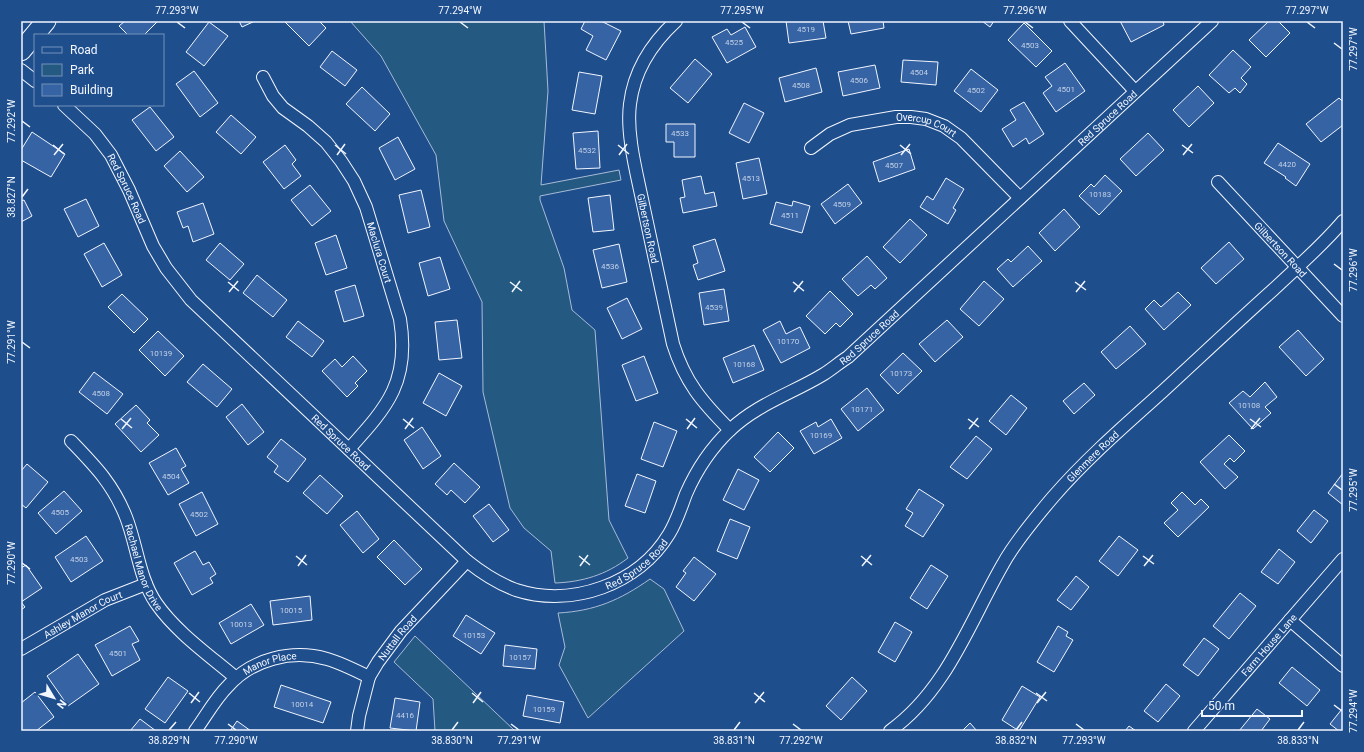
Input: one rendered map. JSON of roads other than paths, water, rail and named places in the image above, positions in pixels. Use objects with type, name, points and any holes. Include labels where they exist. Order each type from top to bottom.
[{"type":"main road","points":[[35,34],[46,21]]},
{"type":"main road","points":[[21,51],[34,35]]},
{"type":"street","name":"Gilbertson Road","points":[[676,21],[653,46],[638,74],[630,103],[629,125],[635,166],[677,357],[684,374],[694,391],[706,406],[730,430]]},
{"type":"street","points":[[1070,21],[1135,91]]},
{"type":"street","name":"Red Spruce Road","points":[[65,106],[95,134],[111,155],[129,190],[153,246],[166,268],[191,300],[467,561],[499,583],[517,590],[537,595],[558,596],[580,594],[596,590],[617,582],[643,565],[663,543],[675,523],[696,473],[710,452],[730,430],[744,418],[767,403],[823,374],[848,356],[1212,21]]},
{"type":"street","points":[[21,70],[34,80]]},
{"type":"street","name":"Maclura Court","points":[[263,77],[273,96],[280,104],[326,142],[354,181],[366,207],[400,319],[403,340],[402,356],[399,374],[394,390],[374,421],[349,449]]},
{"type":"street","name":"Overcup Court","points":[[811,148],[830,134],[850,125],[896,117],[926,119],[944,126],[961,138],[1020,198]]},
{"type":"street","name":"Gilbertson Road","points":[[1218,182],[1343,316]]},
{"type":"street","name":"Glenmere Road","points":[[890,731],[918,706],[936,685],[950,664],[1004,562],[1024,533],[1053,497],[1096,452],[1184,372],[1343,221]]},
{"type":"street","name":"Rachael Manor Drive","points":[[71,441],[97,467],[109,483],[126,517],[146,584],[156,603],[175,626],[236,678]]},
{"type":"street","name":"Farm House Lane","points":[[1194,731],[1343,559]]},
{"type":"street","name":"Nuttall Road","points":[[357,731],[359,716],[369,677],[378,662],[401,631],[467,561]]},
{"type":"street","name":"Ashley Manor Court","points":[[21,648],[105,600],[146,584]]},
{"type":"street","points":[[1290,620],[1343,666]]},
{"type":"street","name":"Manor Place","points":[[195,731],[223,691],[249,668],[264,661],[284,656],[305,655],[328,659],[369,677]]}]
